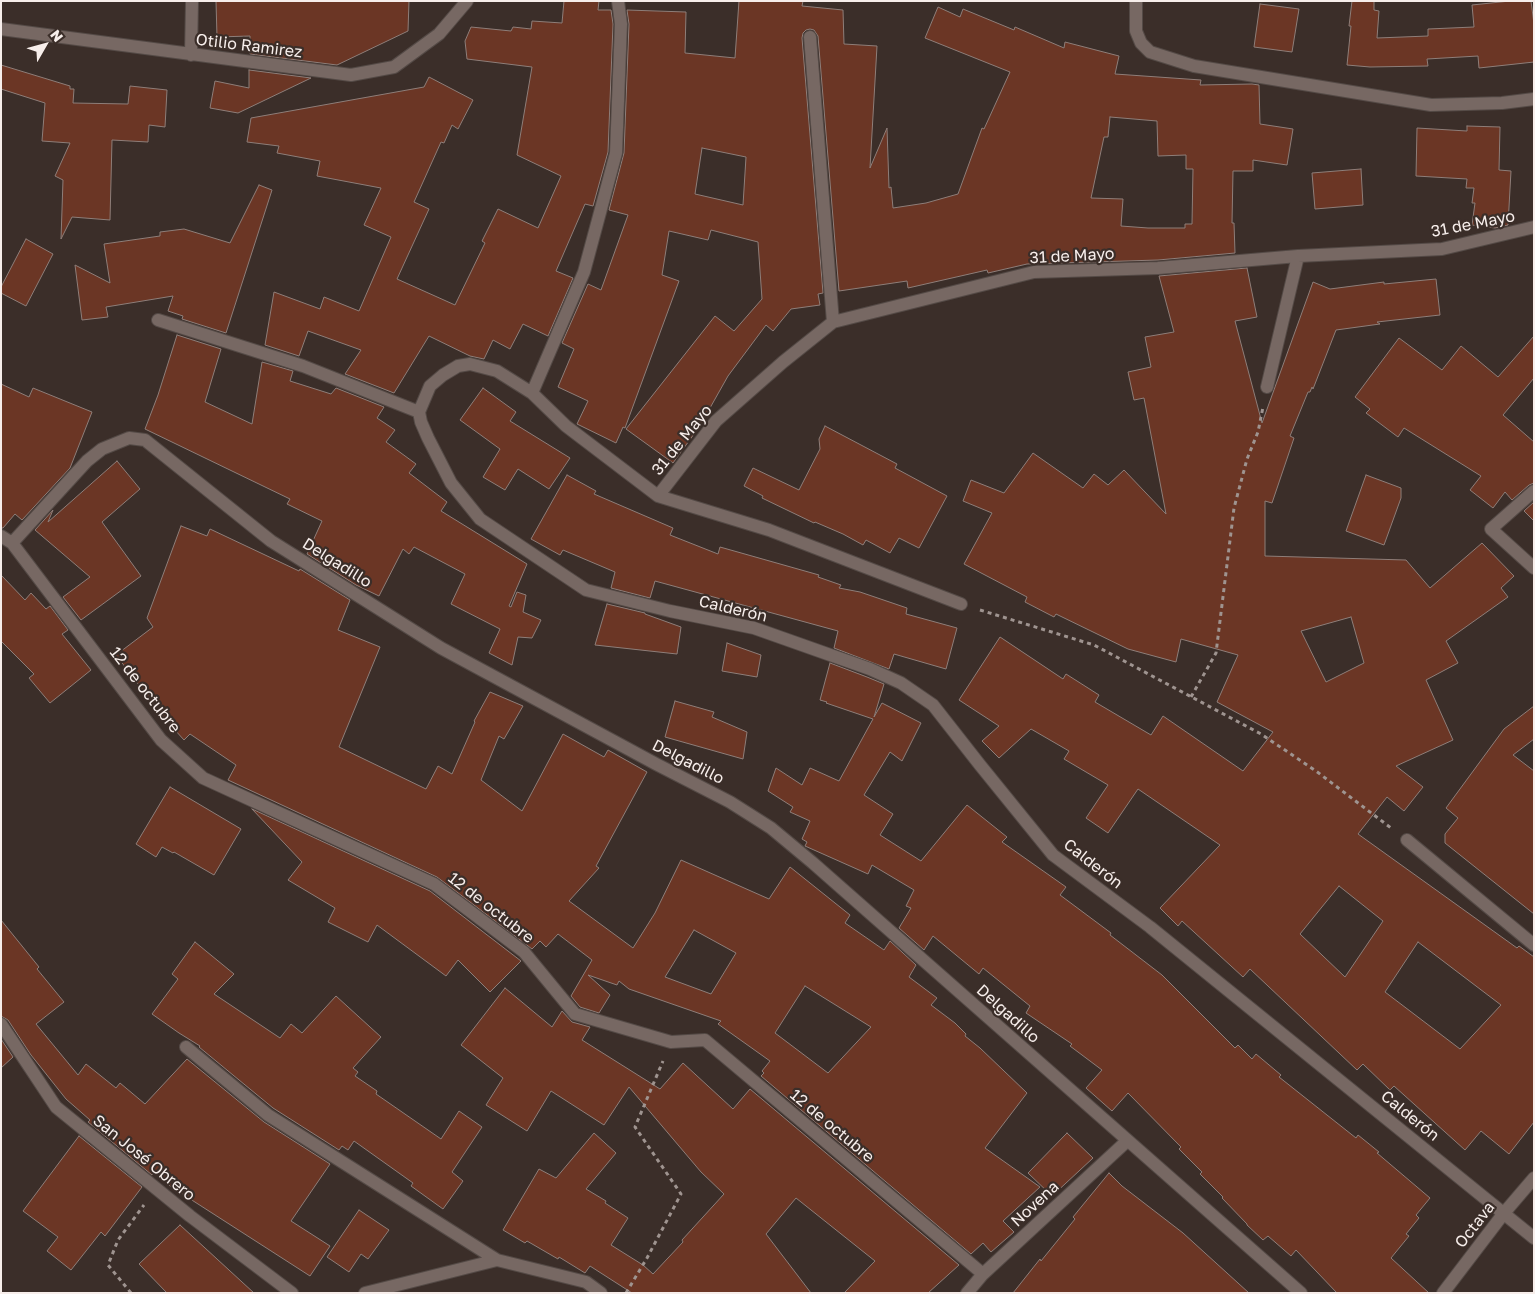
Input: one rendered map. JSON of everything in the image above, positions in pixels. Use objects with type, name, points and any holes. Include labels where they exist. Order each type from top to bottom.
[{"type":"street","points":[[191,55],[192,1]]},
{"type":"street","name":"Otilio Ramirez","points":[[1,29],[350,75],[394,67],[439,34],[467,1]]},
{"type":"street","points":[[532,393],[584,272],[616,153],[621,24],[618,1]]},
{"type":"street","points":[[1136,1],[1136,30],[1141,43],[1150,52],[1194,66],[1431,105],[1502,103],[1534,99]]},
{"type":"street","points":[[810,37],[833,322]]},
{"type":"street","name":"31 de Mayo","points":[[658,496],[716,421],[783,362],[833,322],[1034,272],[1158,268],[1298,256],[1442,249],[1534,228]]},
{"type":"street","points":[[1267,387],[1298,256]]},
{"type":"street","points":[[158,320],[303,366],[419,412],[430,386],[458,366],[470,364],[497,372],[532,393],[566,426],[658,496],[769,530],[961,604]]},
{"type":"street","name":"Calderón","points":[[419,412],[428,438],[451,483],[480,519],[586,590],[670,611],[754,628],[870,669],[901,683],[933,705],[1053,855],[1150,927],[1534,1238]]},
{"type":"street","name":"Delgadillo","points":[[12,543],[87,461],[102,449],[129,438],[145,440],[271,541],[442,648],[730,802],[771,828],[1301,1293]]},
{"type":"street","points":[[1534,491],[1490,529],[1534,568]]},
{"type":"street","name":"12 de octubre","points":[[1,536],[12,543],[161,740],[203,778],[434,884],[524,952],[575,1014],[671,1042],[705,1040],[983,1274]]},
{"type":"street","points":[[1407,840],[1534,946]]},
{"type":"street","name":"San José Obrero","points":[[1,1024],[56,1107],[190,1216],[292,1293]]},
{"type":"street","points":[[186,1047],[268,1115],[497,1260],[586,1282],[601,1293]]},
{"type":"street","name":"Novena","points":[[967,1293],[983,1274],[1127,1141]]},
{"type":"street","name":"Octava","points":[[1443,1293],[1504,1213],[1534,1178]]},
{"type":"street","points":[[365,1293],[497,1260]]},
{"type":"path","points":[[1191,697],[1216,653],[1234,508],[1247,459],[1258,432],[1267,387]]},
{"type":"path","points":[[961,604],[1094,645],[1262,734],[1316,771],[1407,840]]},
{"type":"path","points":[[626,1293],[681,1194],[635,1127],[671,1042]]},
{"type":"path","points":[[131,1293],[108,1265],[118,1240],[156,1189]]},
{"type":"building","points":[[216,1],[409,1],[408,31],[337,65],[250,54],[250,36],[217,37]]},
{"type":"building","points":[[564,1],[599,1],[598,10],[611,10],[613,24],[608,152],[593,206],[585,204],[556,271],[573,278],[548,336],[523,324],[510,349],[493,340],[484,359],[470,356],[429,336],[394,393],[345,374],[361,350],[308,331],[299,356],[265,345],[274,292],[320,309],[324,297],[359,311],[391,237],[364,225],[381,188],[317,176],[320,161],[277,153],[279,146],[247,142],[251,118],[424,87],[429,77],[473,100],[458,129],[452,125],[444,143],[441,142],[414,202],[429,209],[397,279],[455,305],[485,243],[482,241],[498,209],[538,228],[561,176],[517,155],[532,67],[467,59],[465,41],[471,27],[511,31],[513,27],[531,29],[532,21],[562,23]]},
{"type":"building","points":[[739,1],[803,1],[802,6],[843,10],[844,44],[877,46],[870,168],[887,128],[889,188],[891,187],[893,208],[926,203],[958,194],[982,128],[984,129],[1010,72],[925,38],[938,7],[960,17],[963,9],[1014,30],[1015,27],[1064,48],[1065,42],[1119,56],[1115,74],[1201,80],[1200,85],[1259,85],[1260,124],[1293,129],[1287,165],[1253,160],[1253,171],[1233,171],[1232,223],[1234,223],[1235,253],[1158,260],[1027,264],[988,273],[987,270],[908,288],[907,281],[839,291],[818,36],[814,30],[806,30],[802,38],[823,293],[818,294],[820,305],[791,309],[773,331],[766,325],[728,376],[707,416],[673,463],[626,429],[715,316],[734,331],[762,299],[758,242],[711,230],[708,240],[669,231],[662,275],[679,281],[625,428],[623,427],[616,443],[577,424],[588,401],[558,387],[574,349],[562,343],[588,284],[601,290],[628,215],[609,210],[624,153],[629,24],[627,10],[686,12],[685,53],[735,58]],"holes":[[[1110,117],[1157,121],[1158,156],[1186,155],[1186,169],[1193,169],[1192,224],[1185,224],[1185,228],[1121,226],[1123,199],[1091,198],[1104,137],[1108,137]],[[702,148],[746,157],[743,205],[695,194]]]},
{"type":"building","points":[[1352,1],[1374,1],[1374,10],[1379,11],[1377,38],[1428,36],[1428,29],[1474,27],[1472,5],[1531,1],[1534,24],[1534,62],[1479,68],[1478,56],[1427,59],[1428,66],[1370,67],[1347,65]]},
{"type":"building","points":[[1260,4],[1299,9],[1292,52],[1254,47]]},
{"type":"building","points":[[1,65],[70,86],[70,89],[74,89],[73,103],[128,104],[130,86],[167,90],[165,127],[149,125],[148,142],[112,140],[110,220],[72,217],[61,239],[63,180],[55,176],[70,143],[42,141],[45,103],[1,89]]},
{"type":"building","points":[[249,70],[311,78],[238,113],[210,108],[215,81],[249,88]]},
{"type":"building","points":[[1467,126],[1500,127],[1499,170],[1511,171],[1508,225],[1495,228],[1472,225],[1475,203],[1472,203],[1474,188],[1466,188],[1467,179],[1416,176],[1417,128],[1467,131]]},
{"type":"building","points":[[1361,169],[1363,205],[1315,209],[1312,173]]},
{"type":"building","points":[[259,185],[272,190],[226,333],[182,319],[183,316],[168,311],[173,296],[106,307],[108,317],[82,320],[75,265],[110,283],[104,244],[160,236],[160,232],[184,229],[230,243]]},
{"type":"building","points":[[26,239],[53,254],[26,306],[1,293],[1,287]]},
{"type":"building","points":[[1247,268],[1257,317],[1235,321],[1262,423],[1313,282],[1330,289],[1384,282],[1384,284],[1436,279],[1440,315],[1377,322],[1380,324],[1336,330],[1313,389],[1312,387],[1310,392],[1308,392],[1290,436],[1294,438],[1272,503],[1265,501],[1265,556],[1406,560],[1430,588],[1482,543],[1514,576],[1501,588],[1508,597],[1446,641],[1458,663],[1426,680],[1453,740],[1396,766],[1423,787],[1404,811],[1387,797],[1358,834],[1517,948],[1519,946],[1534,957],[1534,1122],[1509,1154],[1481,1131],[1465,1150],[1394,1086],[1390,1090],[1363,1064],[1357,1070],[1250,969],[1243,977],[1182,921],[1178,926],[1160,908],[1220,845],[1138,789],[1108,833],[1086,818],[1108,785],[1064,759],[1069,751],[1031,729],[999,758],[982,741],[999,726],[959,700],[1000,637],[1063,679],[1066,674],[1099,695],[1095,702],[1151,735],[1163,716],[1243,771],[1273,732],[1217,702],[1238,655],[1181,639],[1176,662],[1128,649],[1056,614],[1054,617],[1025,602],[1027,597],[964,564],[992,513],[963,501],[971,480],[1004,493],[1033,453],[1083,488],[1094,474],[1108,485],[1124,470],[1166,514],[1144,398],[1134,400],[1128,372],[1151,367],[1145,337],[1174,332],[1159,276]],"holes":[[[1351,617],[1364,663],[1326,682],[1301,631]],[[1339,886],[1383,921],[1345,977],[1300,934]],[[1418,942],[1501,1005],[1460,1049],[1385,992]]]},
{"type":"building","points":[[177,335],[221,349],[205,402],[252,424],[262,362],[293,371],[290,381],[331,394],[336,388],[384,407],[377,418],[395,430],[386,442],[416,464],[409,473],[447,502],[441,511],[527,564],[509,606],[511,607],[517,592],[526,595],[523,612],[541,620],[532,638],[518,637],[512,665],[489,653],[500,629],[451,604],[465,574],[414,547],[409,554],[403,549],[379,596],[356,585],[307,554],[322,521],[287,504],[290,499],[145,429]]},
{"type":"building","points":[[1534,336],[1534,378],[1503,415],[1534,442],[1534,483],[1512,500],[1505,492],[1493,508],[1470,490],[1481,476],[1404,428],[1398,437],[1366,413],[1370,409],[1355,397],[1399,338],[1442,370],[1461,346],[1498,377]]},
{"type":"building","points":[[1,384],[29,397],[33,388],[92,412],[70,468],[22,520],[15,514],[3,528],[1,528]]},
{"type":"building","points":[[483,388],[516,412],[510,421],[570,458],[549,489],[518,469],[505,490],[483,477],[500,449],[460,420]]},
{"type":"building","points":[[825,426],[897,464],[895,468],[947,496],[919,548],[899,538],[890,553],[866,540],[863,545],[843,534],[814,523],[762,498],[763,496],[744,486],[753,468],[799,490],[820,449],[819,439]]},
{"type":"building","points":[[117,461],[140,489],[102,522],[141,576],[81,620],[63,597],[90,577],[35,530],[53,510],[48,522]]},
{"type":"building","points":[[567,475],[596,491],[594,494],[673,528],[670,535],[718,554],[720,547],[819,575],[818,577],[841,585],[839,588],[860,592],[907,608],[906,614],[957,628],[946,669],[894,654],[889,669],[834,648],[838,631],[655,581],[650,598],[611,588],[615,572],[563,550],[560,555],[531,539]]},
{"type":"building","points":[[1366,475],[1401,488],[1401,498],[1384,545],[1346,531]]},
{"type":"building","points":[[1534,502],[1534,521],[1524,511]]},
{"type":"building","points":[[181,526],[207,536],[210,529],[299,571],[300,569],[350,600],[338,630],[380,647],[339,747],[426,789],[438,766],[452,774],[474,721],[490,692],[523,706],[504,739],[499,736],[481,780],[522,811],[563,734],[604,757],[608,750],[647,772],[596,866],[599,868],[569,901],[633,948],[655,913],[681,860],[769,899],[790,867],[850,915],[845,923],[884,950],[890,941],[916,965],[909,977],[937,998],[931,1005],[955,1023],[966,1034],[965,1036],[1027,1093],[985,1148],[1040,1187],[1003,1221],[1014,1232],[991,1252],[983,1243],[971,1254],[761,1076],[764,1073],[762,1071],[770,1061],[718,1024],[721,1021],[629,989],[619,981],[617,985],[588,975],[610,995],[599,1013],[580,1007],[571,996],[592,960],[558,934],[546,947],[540,941],[532,949],[437,877],[228,780],[236,765],[190,734],[184,740],[165,719],[116,655],[153,627],[147,618]],"holes":[[[694,930],[736,953],[711,994],[665,977]],[[805,986],[871,1027],[828,1073],[775,1033]]]},
{"type":"building","points":[[1,575],[25,600],[31,593],[46,609],[50,606],[68,630],[62,634],[91,670],[50,703],[29,678],[34,674],[1,641]]},
{"type":"building","points":[[607,604],[645,613],[681,627],[677,654],[595,645]]},
{"type":"building","points":[[727,643],[761,655],[757,677],[722,671]]},
{"type":"building","points":[[830,663],[884,684],[874,717],[882,703],[921,723],[902,761],[890,752],[864,795],[893,814],[880,835],[921,861],[967,805],[1007,837],[1002,842],[1066,887],[1060,895],[1111,933],[1110,935],[1162,975],[1235,1048],[1238,1045],[1252,1059],[1256,1054],[1281,1075],[1279,1077],[1356,1138],[1358,1135],[1430,1198],[1416,1215],[1419,1218],[1406,1234],[1409,1236],[1391,1258],[1429,1293],[1337,1293],[1296,1250],[1291,1256],[1268,1236],[1263,1240],[1200,1174],[1202,1172],[1179,1149],[1181,1147],[1128,1093],[1112,1111],[1086,1088],[1102,1070],[1070,1046],[1072,1044],[1026,1013],[1030,1006],[983,968],[979,974],[933,936],[924,950],[899,928],[911,908],[906,906],[914,890],[872,865],[868,874],[805,846],[807,842],[802,839],[810,821],[790,812],[793,807],[768,791],[776,768],[802,785],[810,768],[839,781],[873,719],[820,700]]},
{"type":"building","points":[[675,701],[714,712],[712,717],[747,732],[743,759],[665,737]]},
{"type":"building","points":[[1534,706],[1534,739],[1513,755],[1534,771],[1534,914],[1445,843],[1445,834],[1458,818],[1446,808],[1504,729]]},
{"type":"building","points":[[170,787],[241,829],[214,875],[162,847],[156,857],[136,844]]},
{"type":"building","points":[[252,809],[430,891],[521,961],[490,992],[458,960],[446,976],[377,925],[368,942],[328,922],[335,908],[288,880],[302,862]]},
{"type":"building","points":[[1,920],[64,1002],[36,1024],[78,1075],[86,1064],[116,1088],[120,1083],[145,1104],[187,1059],[264,1122],[330,1164],[291,1221],[330,1246],[310,1276],[170,1186],[155,1172],[152,1175],[88,1122],[90,1120],[66,1099],[31,1055],[8,1020],[1,1016]]},
{"type":"building","points":[[195,942],[234,974],[214,994],[280,1038],[291,1024],[302,1033],[336,996],[381,1037],[353,1068],[358,1072],[355,1076],[377,1091],[376,1094],[441,1139],[459,1111],[482,1127],[452,1172],[463,1181],[443,1209],[411,1186],[413,1183],[354,1141],[348,1150],[342,1146],[339,1150],[273,1108],[200,1046],[152,1014],[178,979],[172,974]]},
{"type":"building","points":[[505,988],[552,1027],[562,1011],[572,1022],[590,1027],[582,1040],[660,1089],[683,1063],[733,1109],[750,1089],[959,1265],[928,1293],[844,1293],[875,1261],[796,1198],[766,1234],[811,1293],[632,1293],[590,1266],[585,1273],[559,1257],[558,1259],[503,1230],[539,1169],[556,1178],[594,1133],[616,1153],[586,1189],[628,1218],[611,1245],[643,1265],[653,1274],[724,1194],[701,1172],[629,1087],[604,1125],[551,1091],[527,1131],[486,1105],[503,1078],[461,1045]]},
{"type":"building","points":[[1,1039],[13,1057],[1,1068]]},
{"type":"building","points":[[1067,1133],[1093,1158],[1052,1196],[1028,1173]]},
{"type":"building","points":[[79,1136],[142,1187],[105,1236],[101,1232],[71,1270],[47,1251],[58,1237],[23,1211]]},
{"type":"building","points":[[1109,1173],[1122,1186],[1183,1233],[1249,1293],[1013,1293],[1075,1219],[1073,1217]]},
{"type":"building","points":[[359,1210],[389,1230],[368,1259],[361,1254],[349,1272],[327,1257]]},
{"type":"building","points":[[180,1225],[254,1293],[167,1293],[139,1264]]}]
